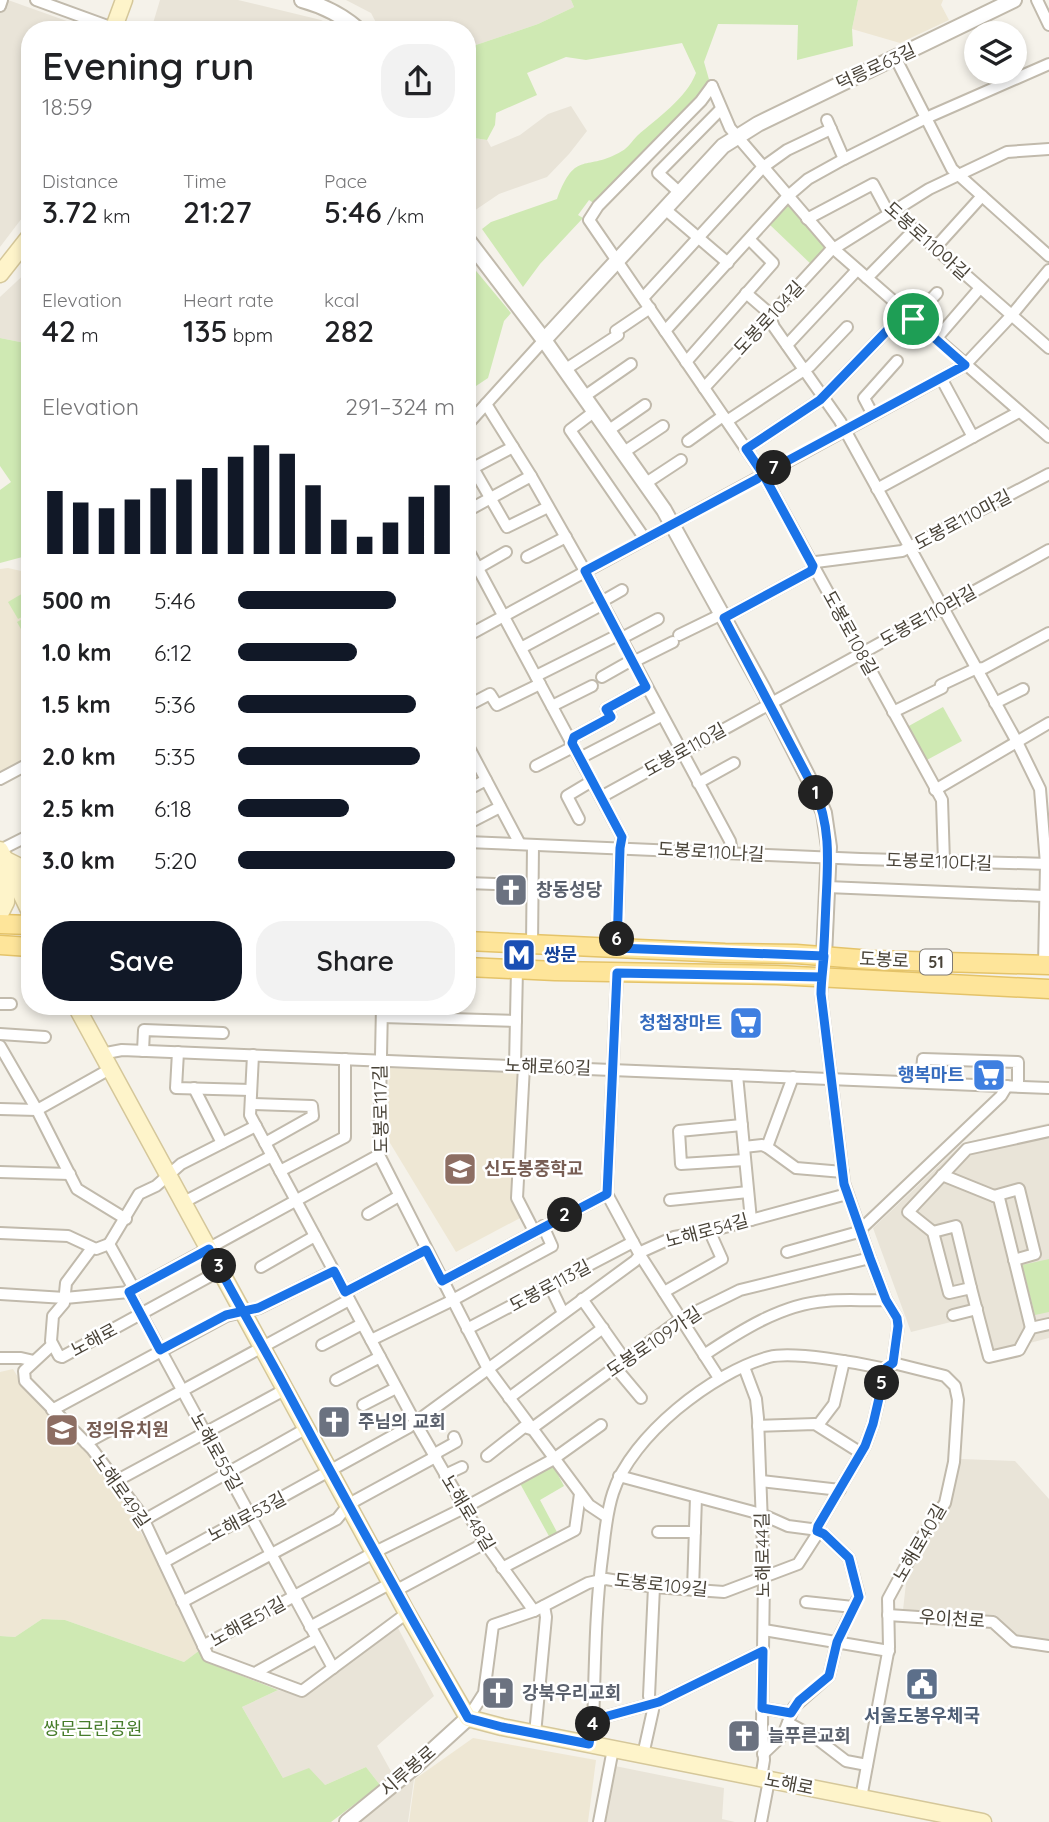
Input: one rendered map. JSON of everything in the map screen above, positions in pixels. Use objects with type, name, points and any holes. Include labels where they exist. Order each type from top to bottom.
[{"type":"main road","points":[[116,21],[124,0]]},
{"type":"main road","points":[[0,274],[21,247]]},
{"type":"main road","points":[[4,859],[21,868]]},
{"type":"main road","points":[[4,859],[21,894]]},
{"type":"main road","points":[[0,914],[6,902],[4,859]]},
{"type":"main road","points":[[0,924],[21,925]]},
{"type":"main road","name":"도봉로","points":[[476,942],[872,960],[1046,965]]},
{"type":"main road","points":[[0,945],[21,946]]},
{"type":"main road","name":"도봉로","points":[[476,967],[822,977],[1049,989]]},
{"type":"main road","points":[[81,1015],[407,1613],[468,1718]]},
{"type":"main road","name":"노해로","points":[[468,1718],[535,1734],[860,1798],[933,1817],[983,1822]]},
{"type":"street","points":[[0,6],[2,0]]},
{"type":"street","points":[[36,0],[92,21]]},
{"type":"street","points":[[302,0],[320,5],[347,21]]},
{"type":"street","name":"덕릉로63길","points":[[544,340],[723,146],[758,124],[1014,0]]},
{"type":"street","points":[[1037,0],[1049,25]]},
{"type":"street","points":[[895,57],[952,169],[1049,256]]},
{"type":"street","points":[[665,331],[788,197],[808,179],[926,118],[1049,64]]},
{"type":"street","points":[[617,261],[589,220],[712,86],[730,128],[834,249],[1049,437]]},
{"type":"street","points":[[680,193],[658,173],[721,109]]},
{"type":"street","points":[[643,298],[762,168],[787,150],[829,125],[844,159]]},
{"type":"street","name":"도봉로104길","points":[[704,388],[834,249],[929,189],[1007,152],[1049,149]]},
{"type":"street","name":"도봉로110아길","points":[[807,219],[873,184],[887,210],[893,211],[1011,316]]},
{"type":"street","points":[[935,248],[982,196]]},
{"type":"street","points":[[666,209],[728,263]]},
{"type":"street","points":[[867,278],[914,230]]},
{"type":"street","points":[[686,362],[773,263],[750,240]]},
{"type":"street","points":[[476,251],[566,369],[673,524],[820,801],[827,828],[828,857],[824,956]]},
{"type":"street","name":"도봉로108길","points":[[617,261],[763,474],[942,800],[944,862]]},
{"type":"street","name":"도봉로104길","points":[[787,345],[857,270]]},
{"type":"street","points":[[476,631],[965,365],[1049,270]]},
{"type":"street","points":[[936,338],[981,288]]},
{"type":"street","points":[[746,293],[772,317],[774,327],[845,430],[1016,740],[1040,789],[1047,864],[1044,896],[1046,965]]},
{"type":"street","points":[[746,449],[823,397],[909,315],[937,293]]},
{"type":"street","points":[[566,369],[618,335],[616,331],[650,309]]},
{"type":"street","points":[[1011,316],[1049,348]]},
{"type":"street","points":[[688,441],[805,370],[847,327]]},
{"type":"street","points":[[476,415],[544,340]]},
{"type":"street","points":[[873,415],[864,398],[897,361]]},
{"type":"street","points":[[585,396],[631,364]]},
{"type":"street","points":[[941,378],[973,437]]},
{"type":"street","points":[[486,404],[585,571],[730,841],[732,852]]},
{"type":"street","points":[[609,430],[645,404]]},
{"type":"street","points":[[595,411],[569,430],[645,538]]},
{"type":"street","points":[[877,489],[1019,412]]},
{"type":"street","points":[[624,452],[663,426]]},
{"type":"street","points":[[476,466],[513,447]]},
{"type":"street","points":[[646,483],[681,460]]},
{"type":"street","points":[[476,473],[507,527],[548,506]]},
{"type":"street","name":"도봉로110마길","points":[[602,677],[811,571],[816,562],[902,551],[1049,474]]},
{"type":"street","points":[[476,506],[531,476]]},
{"type":"street","points":[[527,557],[566,537]]},
{"type":"street","name":"도봉로110라길","points":[[770,704],[1049,550]]},
{"type":"street","points":[[476,563],[506,552]]},
{"type":"street","points":[[476,569],[622,837],[617,948]]},
{"type":"street","points":[[521,648],[622,590]]},
{"type":"street","points":[[476,701],[490,694],[497,705],[538,680],[658,619]]},
{"type":"street","points":[[893,712],[943,688],[941,685],[975,669],[984,668],[1049,633]]},
{"type":"street","points":[[552,706],[592,686]]},
{"type":"street","points":[[536,766],[569,750],[574,737],[611,717],[606,709],[646,687]]},
{"type":"street","points":[[995,703],[1023,689]]},
{"type":"street","name":"도봉로110길","points":[[601,797],[770,704]]},
{"type":"street","points":[[580,758],[662,716]]},
{"type":"street","points":[[935,790],[1049,723]]},
{"type":"street","points":[[476,762],[520,844]]},
{"type":"street","points":[[698,783],[734,763]]},
{"type":"street","points":[[0,779],[21,768]]},
{"type":"street","points":[[476,785],[486,779]]},
{"type":"street","points":[[579,819],[567,796],[592,781]]},
{"type":"street","points":[[476,819],[500,807]]},
{"type":"street","name":"도봉로110나길","points":[[476,842],[828,857]]},
{"type":"street","points":[[4,859],[21,843]]},
{"type":"street","points":[[532,945],[533,845]]},
{"type":"street","name":"도봉로110다길","points":[[828,857],[1047,864]]},
{"type":"street","points":[[476,883],[495,884]]},
{"type":"street","points":[[827,887],[1044,896]]},
{"type":"street","name":"도봉로109길","points":[[468,1718],[484,1693],[493,1625],[539,1609],[588,1583],[606,1579],[654,1587],[724,1592],[798,1564],[861,1453],[873,1424],[890,1366],[898,1326],[847,1194],[821,994],[824,956]]},
{"type":"street","points":[[371,1340],[552,1246],[517,1198],[517,969]]},
{"type":"street","points":[[617,973],[607,1194],[640,1255],[719,1378]]},
{"type":"street","name":"도봉로117길","points":[[382,1015],[379,1155],[488,1369],[580,1494],[589,1505],[607,1517]]},
{"type":"street","name":"도봉로117길","points":[[436,1015],[516,1021]]},
{"type":"street","points":[[144,1051],[144,1030],[223,1033]]},
{"type":"street","points":[[0,1034],[45,1037]]},
{"type":"street","points":[[0,1046],[37,1110],[77,1189],[126,1219]]},
{"type":"street","name":"노해로60길","points":[[102,1054],[122,1050],[178,1052],[1049,1088]]},
{"type":"street","points":[[178,1052],[176,1088],[251,1090]]},
{"type":"street","name":"노해로48길","points":[[253,1055],[250,1115],[396,1388],[464,1508],[502,1568],[539,1609]]},
{"type":"street","points":[[280,1171],[345,1137],[345,1059]]},
{"type":"street","points":[[787,1252],[860,1230],[1012,1086],[1018,1062],[923,1059],[922,1082]]},
{"type":"street","points":[[0,1110],[37,1110],[110,1069]]},
{"type":"street","points":[[737,1075],[751,1220]]},
{"type":"street","points":[[767,1147],[793,1077]]},
{"type":"street","points":[[194,1088],[222,1143]]},
{"type":"street","points":[[251,1104],[312,1106],[313,1116],[265,1143]]},
{"type":"street","points":[[742,1125],[679,1131],[681,1164],[746,1160]]},
{"type":"street","points":[[0,1233],[68,1236],[92,1248],[101,1248],[109,1244],[139,1194],[169,1176],[181,1164],[256,1126]]},
{"type":"street","points":[[971,1287],[949,1293],[933,1232],[908,1212],[967,1149],[1049,1131]]},
{"type":"street","points":[[744,1147],[767,1147],[796,1168],[843,1172]]},
{"type":"street","points":[[0,1294],[65,1298],[131,1291],[379,1155]]},
{"type":"street","points":[[184,1202],[272,1156]]},
{"type":"street","points":[[0,1172],[69,1174]]},
{"type":"street","points":[[933,1232],[956,1226],[989,1357],[1019,1350],[1031,1328],[999,1198],[942,1175]]},
{"type":"street","points":[[994,1196],[1019,1189],[1035,1254],[1014,1260]]},
{"type":"street","points":[[670,1200],[748,1192]]},
{"type":"street","points":[[442,1281],[607,1194]]},
{"type":"street","name":"노해로54길","points":[[329,1471],[415,1422],[635,1261],[643,1251],[674,1237],[847,1194]]},
{"type":"street","points":[[368,1214],[400,1196]]},
{"type":"street","points":[[664,1292],[722,1259],[709,1230]]},
{"type":"street","points":[[261,1267],[315,1236]]},
{"type":"street","name":"도봉로113길","points":[[467,1329],[633,1242]]},
{"type":"street","name":"노해로55길","points":[[109,1244],[141,1315],[250,1516]]},
{"type":"street","name":"노해로","points":[[92,1248],[65,1283],[64,1303],[53,1316],[52,1345],[62,1357],[221,1270]]},
{"type":"street","points":[[86,1443],[262,1346],[426,1250]]},
{"type":"street","name":"도봉로109가길","points":[[531,1429],[681,1319],[740,1290],[870,1258]]},
{"type":"street","points":[[52,1410],[226,1315],[258,1308],[334,1271]]},
{"type":"street","points":[[550,1286],[563,1313]]},
{"type":"street","points":[[582,1299],[625,1360]]},
{"type":"street","points":[[704,1355],[773,1315],[804,1305],[826,1301],[886,1300]]},
{"type":"street","points":[[953,1315],[977,1309]]},
{"type":"street","points":[[322,1345],[362,1324]]},
{"type":"street","points":[[1031,1328],[1049,1324]]},
{"type":"street","points":[[509,1398],[603,1328]]},
{"type":"street","points":[[0,1358],[34,1361],[52,1345]]},
{"type":"street","points":[[336,1380],[380,1357]]},
{"type":"street","name":"노해로40길","points":[[619,1476],[667,1417],[719,1378],[770,1357],[890,1366],[944,1376],[955,1385],[957,1400],[954,1462],[945,1503],[888,1599],[889,1651],[860,1798]]},
{"type":"street","name":"노해로49길","points":[[34,1361],[24,1371],[24,1381],[86,1443],[144,1520],[203,1646]]},
{"type":"street","points":[[818,1425],[834,1405],[844,1361]]},
{"type":"street","points":[[615,1367],[642,1398]]},
{"type":"street","name":"노해로44길","points":[[744,1367],[756,1399],[761,1480],[765,1779],[761,1822]]},
{"type":"street","points":[[363,1405],[396,1388]]},
{"type":"street","points":[[116,1481],[286,1389]]},
{"type":"street","points":[[375,1552],[554,1459],[601,1424]]},
{"type":"street","points":[[758,1426],[818,1425],[861,1453]]},
{"type":"street","points":[[487,1457],[524,1427],[531,1429]]},
{"type":"street","points":[[144,1520],[307,1428]]},
{"type":"street","name":"노해로48길","points":[[435,1457],[438,1452],[456,1442],[453,1437]]},
{"type":"street","points":[[182,1602],[337,1519],[349,1504],[435,1457]]},
{"type":"street","points":[[445,1475],[462,1467]]},
{"type":"street","name":"노해로53길","points":[[164,1562],[329,1471]]},
{"type":"street","points":[[589,1744],[593,1720],[599,1581],[607,1517],[619,1476],[761,1514],[788,1526],[817,1531],[824,1534],[849,1558],[859,1597],[837,1642],[829,1676],[799,1701],[783,1735],[764,1754]]},
{"type":"street","points":[[761,1480],[840,1490]]},
{"type":"street","name":"노해로48길","points":[[502,1568],[575,1530],[580,1494]]},
{"type":"street","points":[[693,1590],[696,1497]]},
{"type":"street","name":"노해로51길","points":[[250,1516],[332,1668]]},
{"type":"street","points":[[658,1532],[695,1532]]},
{"type":"street","points":[[310,1627],[485,1543]]},
{"type":"street","name":"노해로51길","points":[[203,1646],[375,1552]]},
{"type":"street","points":[[643,1755],[653,1710],[649,1696],[654,1587]]},
{"type":"street","points":[[806,1602],[853,1607]]},
{"type":"street","points":[[535,1734],[546,1618],[539,1609]]},
{"type":"street","points":[[203,1646],[208,1656],[302,1691],[407,1613]]},
{"type":"street","name":"우이천로","points":[[888,1615],[993,1622],[1014,1642],[1049,1646]]},
{"type":"street","points":[[764,1630],[889,1651]]},
{"type":"street","points":[[255,1674],[316,1639]]},
{"type":"street","points":[[593,1720],[652,1704],[763,1651]]},
{"type":"street","points":[[762,1708],[790,1718],[846,1761],[867,1765]]},
{"type":"street","name":"시루봉로","points":[[347,1822],[412,1769],[468,1718]]},
{"type":"street","points":[[599,1822],[613,1749]]},
{"type":"shaded area","points":[[0,0],[8,0],[67,21],[21,21],[21,219],[0,247]]},
{"type":"shaded area","points":[[160,0],[238,0],[323,21],[154,21]]},
{"type":"shaded area","points":[[346,0],[571,0],[574,7],[538,24],[476,45],[476,21],[375,21],[371,13]]},
{"type":"shaded area","points":[[858,0],[943,0],[941,5],[949,20],[900,43],[852,29]]},
{"type":"shaded area","points":[[571,106],[587,131],[547,177],[499,194],[476,210],[476,138],[487,140],[491,147],[520,135],[548,114]]},
{"type":"shaded area","points":[[21,277],[21,342],[0,338],[0,297]]},
{"type":"shaded area","points":[[0,569],[21,571],[21,761],[0,773]]},
{"type":"shaded area","name":"신도봉중학교","points":[[389,1068],[519,1072],[522,1217],[456,1252],[387,1138]]},
{"type":"shaded area","points":[[1049,1123],[1049,1338],[986,1354],[975,1316],[911,1332],[873,1228],[963,1143]]},
{"type":"shaded area","points":[[13,1369],[21,1382],[95,1456],[164,1571],[200,1650],[184,1662],[65,1620],[42,1619],[15,1637],[0,1636],[0,1372]]},
{"type":"shaded area","points":[[961,1459],[1015,1461],[1049,1499],[1049,1640],[1016,1636],[996,1615],[903,1610],[907,1574],[951,1504]]},
{"type":"shaded area","points":[[398,1628],[434,1696],[377,1746],[393,1775],[380,1785],[366,1767],[325,1785],[283,1778],[242,1707],[278,1690],[302,1696]]},
{"type":"shaded area","points":[[473,1738],[596,1760],[588,1822],[409,1822],[415,1779]]},
{"type":"shaded area","points":[[605,1764],[724,1788],[722,1819],[735,1822],[597,1822]]},
{"type":"shaded area","points":[[414,1779],[408,1822],[360,1822]]},
{"type":"green space","points":[[571,0],[858,0],[852,29],[853,46],[797,60],[798,25],[718,24],[704,62],[710,83],[630,165],[632,169],[598,206],[589,200],[578,215],[583,218],[540,264],[523,287],[482,229],[491,222],[557,199],[564,183],[576,167],[624,150],[678,100],[696,73],[682,43],[586,60],[566,57],[527,73],[537,95],[496,113],[495,125],[487,140],[476,138],[476,45],[538,24],[574,7]]},
{"type":"green space","points":[[786,203],[829,248],[813,266],[768,223]]},
{"type":"green space","points":[[476,271],[511,313],[504,321],[488,378],[476,386]]},
{"type":"green space","points":[[0,338],[21,342],[21,557],[0,563],[0,490],[11,482],[0,466]]},
{"type":"green space","points":[[21,594],[21,618],[18,619],[8,602]]},
{"type":"green space","points":[[943,707],[962,741],[925,761],[907,727]]},
{"type":"green space","points":[[1049,1259],[1049,1312],[1035,1315],[1022,1265]]},
{"type":"green space","points":[[550,1460],[564,1486],[540,1500],[558,1534],[550,1538],[517,1478]]},
{"type":"green space","name":"쌍문근린공원","points":[[42,1619],[65,1620],[184,1662],[200,1650],[204,1661],[278,1690],[242,1707],[283,1778],[309,1768],[325,1785],[366,1767],[380,1785],[331,1822],[0,1822],[0,1636],[15,1637]]},
{"type":"place","name":"창동성당","points":[[511,890]]},
{"type":"place","name":"쌍문","points":[[519,955]]},
{"type":"place","name":"청첩장마트","points":[[746,1023]]},
{"type":"place","name":"행복마트","points":[[989,1075]]},
{"type":"place","name":"신도봉중학교","points":[[460,1169]]},
{"type":"place","name":"주님의 교회","points":[[334,1422]]},
{"type":"place","name":"정의유치원","points":[[62,1430]]},
{"type":"place","name":"서울도봉우체국","points":[[922,1684]]},
{"type":"place","name":"강북우리교회","points":[[498,1693]]},
{"type":"place","name":"늘푸른교회","points":[[744,1736]]},
{"type":"route","points":[[913,319],[905,312],[820,400],[746,449],[763,474],[813,566],[811,571],[724,618],[763,689],[824,813],[828,847],[824,943],[823,970],[822,977],[617,973],[607,1194],[442,1281],[426,1250],[345,1292],[334,1271],[258,1308],[243,1311],[226,1315],[160,1350],[129,1292],[209,1249],[243,1311],[312,1437],[329,1471],[354,1513],[407,1613],[468,1718],[589,1744],[593,1720],[659,1702],[763,1651],[762,1708],[791,1713],[799,1701],[829,1676],[837,1642],[859,1597],[849,1558],[824,1534],[817,1531],[865,1446],[886,1368],[893,1363],[898,1326],[844,1184],[821,994],[821,989],[823,970],[824,956],[796,954],[617,948],[622,837],[572,743],[574,737],[611,717],[606,709],[646,687],[585,571],[757,479],[763,474],[965,365],[913,319]]}]
